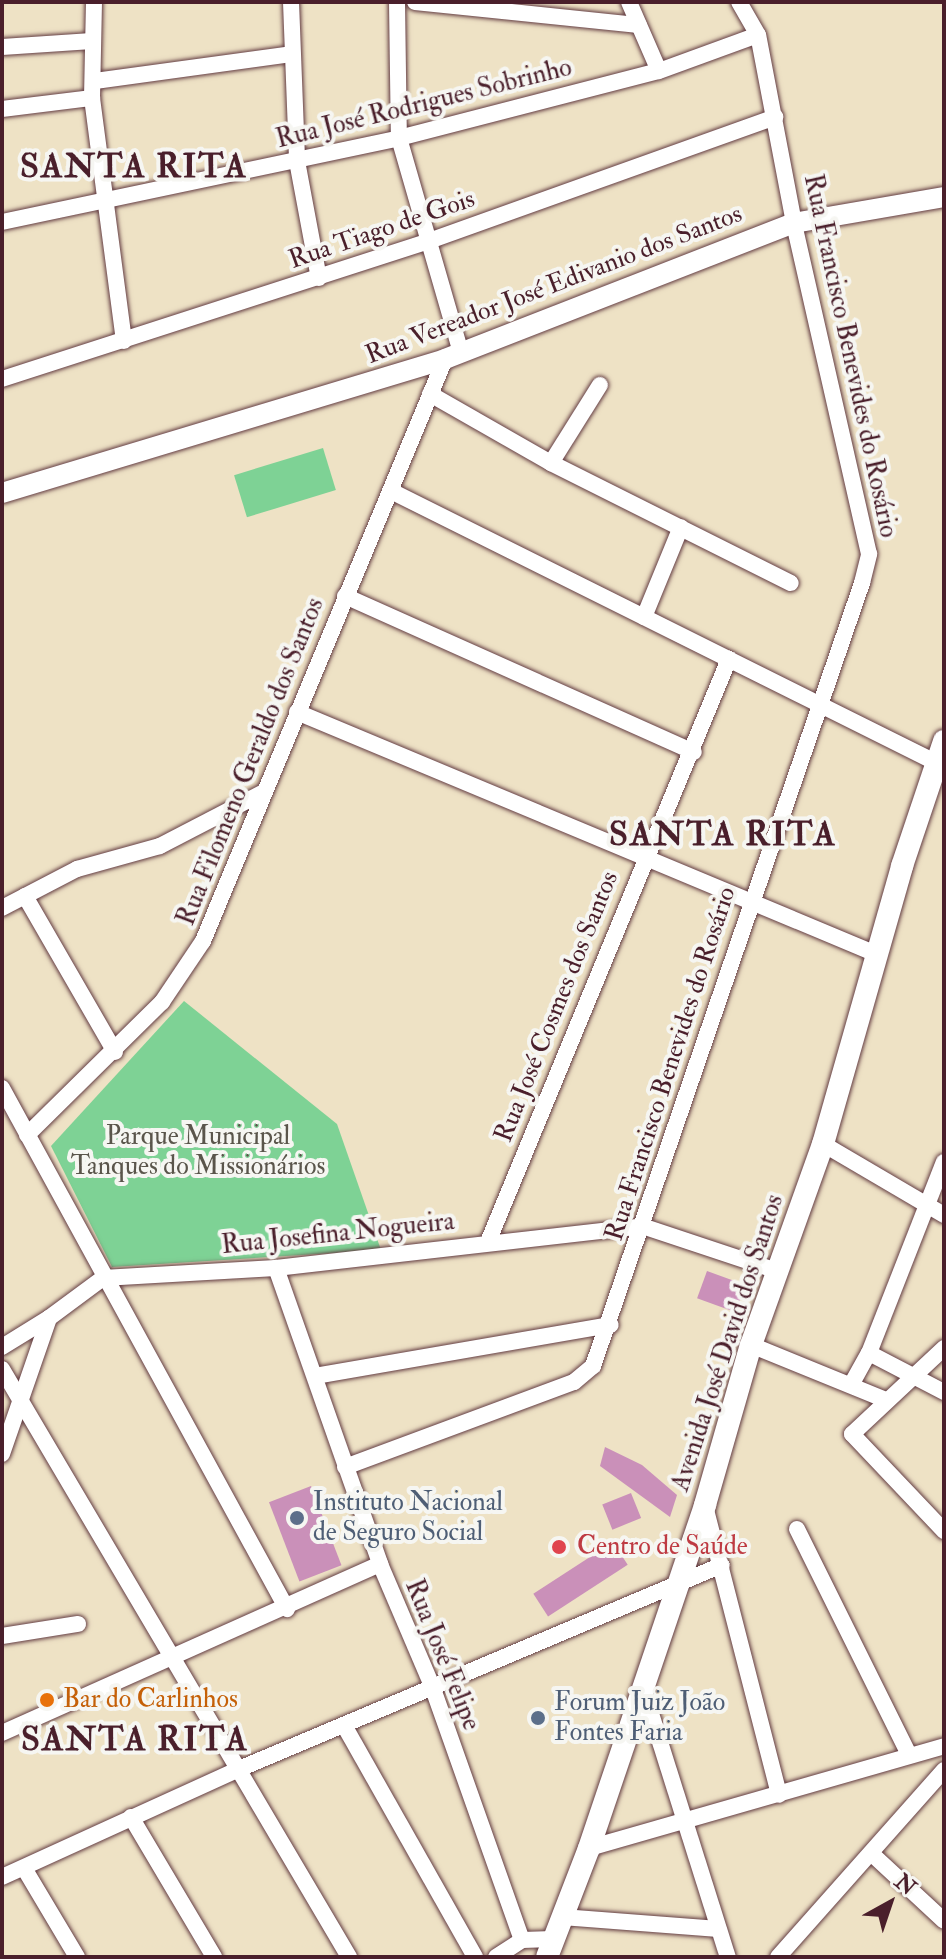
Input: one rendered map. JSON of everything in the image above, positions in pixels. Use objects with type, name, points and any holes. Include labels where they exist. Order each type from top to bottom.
[{"type":"main road","name":"Avenida José David dos Santos","points":[[550,1948],[589,1848],[674,1583],[705,1505],[751,1345],[780,1272],[823,1144],[876,954],[944,741]]},
{"type":"street","points":[[94,2],[92,41],[95,81],[92,98],[124,341]]},
{"type":"street","points":[[291,2],[297,161],[319,278]]},
{"type":"street","points":[[397,2],[399,138],[429,241],[452,354]]},
{"type":"street","points":[[415,2],[639,25]]},
{"type":"street","points":[[629,2],[659,71]]},
{"type":"street","name":"Rua Francisco Benevides do Rosário","points":[[345,1467],[564,1386],[593,1366],[611,1325],[750,901],[819,702],[836,665],[869,554],[794,223],[758,35],[739,2]]},
{"type":"street","name":"Rua José Rodrigues Sobrinho","points":[[2,222],[399,138],[659,71],[758,35]]},
{"type":"street","points":[[2,47],[92,41]]},
{"type":"street","points":[[95,81],[291,54]]},
{"type":"street","points":[[2,109],[92,98]]},
{"type":"street","name":"Rua Tiago de Gois","points":[[2,379],[429,241],[775,117]]},
{"type":"street","name":"Rua Vereador José Edivanio dos Santos","points":[[2,493],[452,354],[794,223],[944,197]]},
{"type":"street","name":"Rua Filomeno Geraldo dos Santos","points":[[27,1135],[115,1052],[162,1002],[197,951],[430,394],[452,354]]},
{"type":"street","points":[[551,463],[600,385]]},
{"type":"street","points":[[430,394],[551,463],[791,583]]},
{"type":"street","points":[[391,491],[937,763]]},
{"type":"street","points":[[644,617],[681,527]]},
{"type":"street","points":[[345,596],[694,752]]},
{"type":"street","name":"Rua José Cosmes dos Santos","points":[[488,1242],[645,857],[694,752],[729,659]]},
{"type":"street","points":[[297,712],[876,954]]},
{"type":"street","points":[[2,908],[77,869],[160,846],[264,792]]},
{"type":"street","points":[[25,896],[115,1052]]},
{"type":"street","points":[[2,1088],[103,1278],[287,1609]]},
{"type":"street","points":[[823,1144],[944,1215]]},
{"type":"street","points":[[851,1385],[869,1353],[944,1162]]},
{"type":"street","name":"Rua Josefina Nogueira","points":[[103,1278],[276,1268],[642,1226],[780,1272]]},
{"type":"street","name":"Rua José Felipe","points":[[276,1268],[380,1564],[432,1686],[522,1940]]},
{"type":"street","points":[[2,1347],[49,1318],[103,1278]]},
{"type":"street","points":[[2,1454],[49,1318]]},
{"type":"street","points":[[315,1376],[611,1325]]},
{"type":"street","points":[[751,1345],[886,1400]]},
{"type":"street","points":[[944,1348],[852,1434],[944,1531]]},
{"type":"street","points":[[869,1353],[944,1392]]},
{"type":"street","points":[[2,1369],[349,1957]]},
{"type":"street","points":[[705,1505],[779,1795]]},
{"type":"street","points":[[797,1529],[909,1755]]},
{"type":"street","points":[[2,1733],[287,1609],[380,1564]]},
{"type":"street","points":[[2,1877],[239,1769],[345,1727],[432,1686],[722,1565]]},
{"type":"street","points":[[2,1636],[78,1624]]},
{"type":"street","points":[[642,1684],[728,1957]]},
{"type":"street","points":[[345,1727],[475,1957]]},
{"type":"street","points":[[589,1848],[688,1823],[944,1746]]},
{"type":"street","points":[[778,1957],[944,1770]]},
{"type":"street","points":[[131,1817],[214,1957]]},
{"type":"street","points":[[872,1854],[944,1921]]},
{"type":"street","points":[[24,1868],[77,1957]]},
{"type":"street","points":[[562,1917],[719,1929]]},
{"type":"street","points":[[496,1957],[522,1940],[550,1948]]},
{"type":"green space","points":[[323,448],[336,490],[247,517],[234,475]]},
{"type":"green space","name":"Parque Municipal Tanques do Missionários","points":[[184,1001],[337,1124],[381,1250],[112,1267],[51,1146]]},
{"type":"building","points":[[707,1271],[746,1285],[736,1312],[697,1298]]},
{"type":"building","points":[[605,1447],[642,1465],[677,1495],[670,1517],[600,1466]]},
{"type":"building","points":[[311,1486],[341,1565],[299,1581],[269,1502]]},
{"type":"building","points":[[631,1493],[641,1518],[612,1530],[602,1505]]},
{"type":"building","points":[[613,1542],[628,1565],[548,1616],[533,1594]]},
{"type":"place","name":"Instituto Nacional de Seguro Social","points":[[297,1518]]},
{"type":"place","name":"Centro de Saúde","points":[[559,1547]]},
{"type":"place","name":"Bar do Carlinhos","points":[[47,1700]]},
{"type":"place","name":"Forum Juiz João Fontes Faria","points":[[538,1718]]},
{"type":"district","name":"SANTA RITA","points":[[134,167]]},
{"type":"district","name":"SANTA RITA","points":[[723,835]]},
{"type":"district","name":"SANTA RITA","points":[[135,1740]]}]
